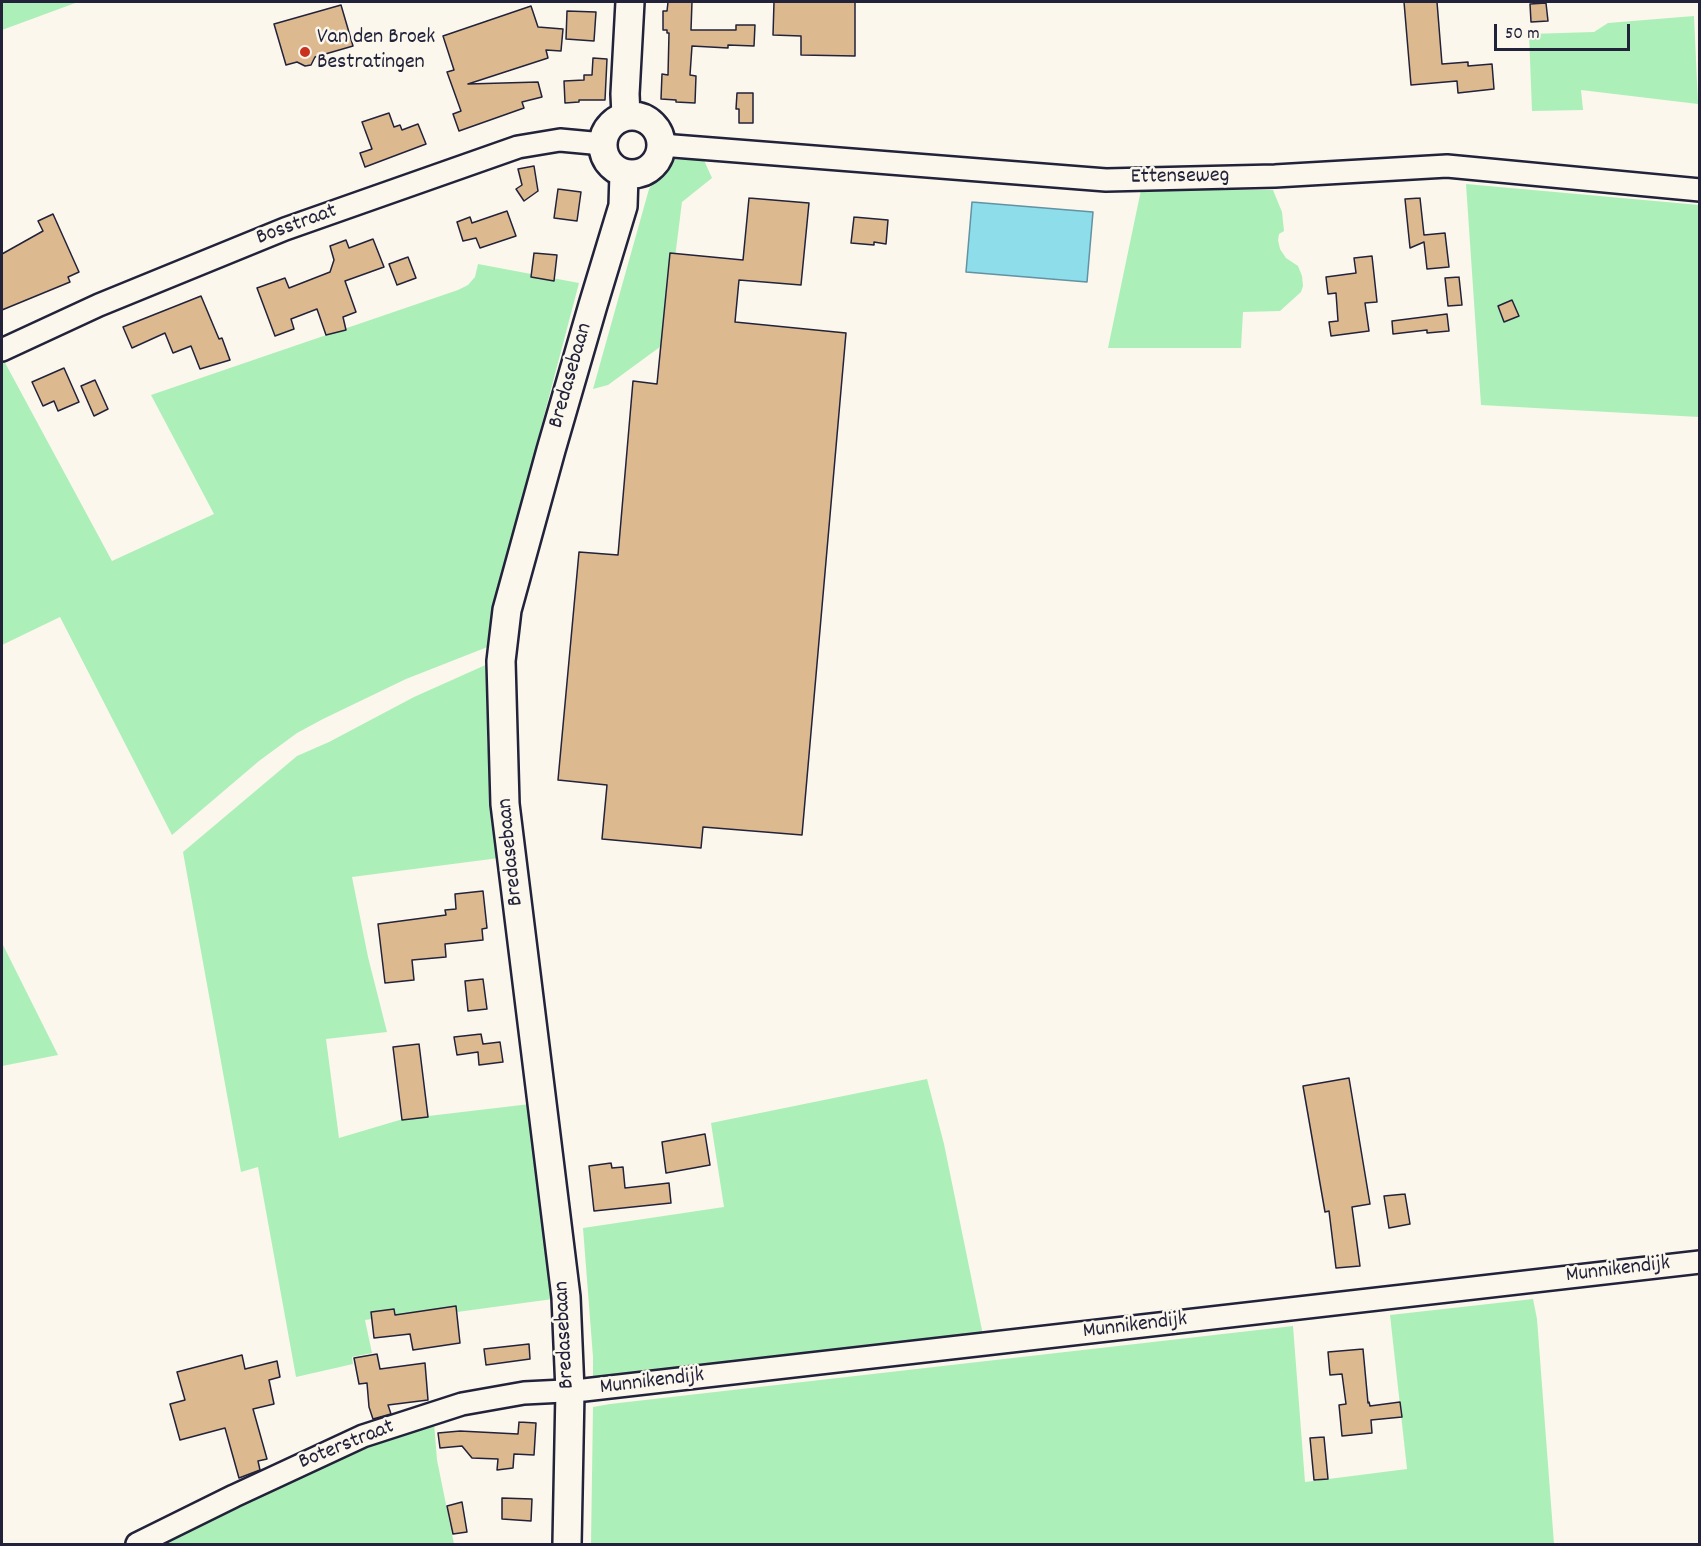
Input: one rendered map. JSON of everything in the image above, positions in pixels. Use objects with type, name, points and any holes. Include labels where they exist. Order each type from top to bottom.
[{"type":"street","points":[[626,116],[630,2]]},
{"type":"street","points":[[626,116],[638,117],[649,122],[657,130],[661,145],[659,157],[652,167],[633,175],[624,174],[612,167],[605,157],[603,144],[606,132],[614,122],[626,116]]},
{"type":"street","name":"Bosstraat","points":[[2,350],[99,305],[285,229],[518,147],[560,140],[603,144]]},
{"type":"street","name":"Ettenseweg","points":[[661,145],[1106,180],[1275,176],[1447,166],[1700,190]]},
{"type":"street","name":"Bredasebaan","points":[[567,1545],[570,1391],[566,1297],[505,804],[501,661],[507,610],[592,305],[623,206],[624,174]]},
{"type":"street","name":"Munnikendijk","points":[[570,1391],[1700,1262]]},
{"type":"street","name":"Boterstraat","points":[[137,1545],[234,1496],[363,1436],[462,1404],[524,1393],[570,1391]]},
{"type":"green space","points":[[2,2],[78,2],[2,30]]},
{"type":"green space","points":[[1694,16],[1698,104],[1581,90],[1583,110],[1532,111],[1529,34],[1594,32],[1608,23]]},
{"type":"green space","points":[[703,158],[712,178],[682,202],[664,344],[608,385],[593,389],[649,189],[669,160]]},
{"type":"green space","points":[[1466,184],[1699,205],[1699,417],[1481,405]]},
{"type":"green space","points":[[1141,190],[1273,190],[1282,212],[1284,231],[1279,234],[1280,249],[1286,258],[1298,266],[1302,276],[1301,292],[1280,311],[1243,312],[1241,348],[1108,348]]},
{"type":"green space","points":[[478,264],[579,283],[511,541],[490,646],[406,679],[297,733],[259,761],[172,835],[60,617],[2,645],[2,360],[112,561],[214,514],[151,395],[458,290],[468,285],[475,277]]},
{"type":"green space","points":[[490,663],[487,740],[499,858],[352,877],[368,957],[387,1032],[326,1039],[339,1138],[403,1119],[530,1104],[553,1299],[457,1312],[455,1307],[365,1320],[372,1353],[352,1357],[353,1364],[296,1377],[258,1167],[241,1172],[183,852],[297,756],[329,742],[414,697]]},
{"type":"green space","points":[[2,943],[58,1055],[2,1066]]},
{"type":"green space","points":[[927,1079],[944,1144],[983,1335],[593,1382],[583,1228],[724,1207],[711,1123]]},
{"type":"green space","points":[[1533,1299],[1537,1319],[1554,1544],[591,1544],[593,1407],[1293,1326],[1305,1482],[1407,1469],[1390,1315]]},
{"type":"green space","points":[[434,1423],[437,1460],[454,1544],[167,1544],[165,1540],[400,1433]]},
{"type":"water","points":[[972,202],[1093,212],[1087,282],[966,272]]},
{"type":"building","points":[[668,2],[692,2],[691,30],[736,30],[736,25],[755,25],[754,46],[728,45],[728,48],[692,46],[690,75],[696,76],[695,103],[661,99],[662,74],[668,75],[669,33],[663,30],[663,11],[667,11]]},
{"type":"building","points":[[774,2],[855,2],[855,56],[801,55],[801,36],[773,35]]},
{"type":"building","points":[[1404,2],[1437,2],[1442,64],[1468,62],[1468,66],[1492,64],[1494,89],[1458,93],[1457,81],[1411,85]]},
{"type":"building","points":[[1546,3],[1548,21],[1531,22],[1530,4]]},
{"type":"building","points":[[341,5],[353,46],[315,57],[311,65],[305,66],[297,62],[286,65],[274,24]]},
{"type":"building","points":[[531,6],[538,27],[563,29],[561,51],[546,50],[548,58],[468,84],[538,82],[542,97],[522,102],[524,108],[459,131],[453,114],[461,111],[447,72],[454,70],[443,36]]},
{"type":"building","points":[[567,11],[596,12],[594,41],[566,39]]},
{"type":"building","points":[[593,58],[607,59],[605,100],[579,100],[579,102],[565,103],[564,81],[584,80],[584,75],[592,75]]},
{"type":"building","points":[[737,93],[753,93],[753,123],[739,123],[739,109],[736,109]]},
{"type":"building","points":[[389,113],[394,127],[400,125],[402,130],[418,124],[426,144],[365,167],[360,153],[372,149],[362,122]]},
{"type":"building","points":[[534,166],[538,191],[524,201],[516,189],[522,185],[518,169]]},
{"type":"building","points":[[558,189],[581,192],[577,221],[554,218]]},
{"type":"building","points":[[749,198],[809,203],[801,285],[739,280],[735,322],[846,333],[802,835],[703,827],[701,848],[602,839],[607,785],[558,780],[579,552],[618,555],[633,381],[657,384],[670,253],[743,260]]},
{"type":"building","points":[[1420,198],[1424,235],[1445,233],[1449,267],[1427,269],[1424,242],[1410,248],[1405,199]]},
{"type":"building","points":[[507,211],[516,236],[480,248],[476,238],[463,241],[457,222],[470,217],[472,223]]},
{"type":"building","points":[[53,214],[79,272],[68,277],[70,282],[2,310],[2,254],[43,231],[38,221]]},
{"type":"building","points":[[854,217],[888,220],[886,244],[851,243]]},
{"type":"building","points":[[373,239],[384,267],[345,281],[356,312],[343,317],[346,330],[326,335],[317,309],[291,319],[294,329],[275,336],[257,288],[285,278],[289,288],[330,272],[334,260],[330,246],[346,240],[349,248]]},
{"type":"building","points":[[534,253],[557,255],[554,281],[531,277]]},
{"type":"building","points":[[1372,256],[1377,302],[1365,303],[1369,331],[1331,336],[1329,322],[1338,321],[1336,293],[1328,294],[1326,277],[1356,273],[1354,258]]},
{"type":"building","points":[[408,257],[416,278],[397,285],[389,264]]},
{"type":"building","points":[[1459,277],[1462,305],[1448,306],[1445,278]]},
{"type":"building","points":[[201,296],[230,360],[200,369],[191,346],[173,353],[165,333],[132,348],[123,327]]},
{"type":"building","points":[[1512,300],[1519,316],[1504,322],[1498,306]]},
{"type":"building","points":[[1447,314],[1449,331],[1427,333],[1427,330],[1393,334],[1392,321]]},
{"type":"building","points":[[64,368],[79,402],[58,411],[54,401],[43,406],[32,382]]},
{"type":"building","points":[[95,380],[108,409],[94,416],[81,386]]},
{"type":"building","points":[[483,891],[487,928],[482,929],[483,940],[445,944],[446,957],[412,960],[414,980],[385,983],[378,924],[446,915],[445,910],[456,909],[455,894]]},
{"type":"building","points":[[483,979],[487,1009],[468,1011],[465,981]]},
{"type":"building","points":[[481,1034],[483,1044],[500,1042],[503,1062],[479,1065],[478,1052],[457,1055],[454,1037]]},
{"type":"building","points":[[419,1044],[428,1117],[402,1120],[393,1047]]},
{"type":"building","points":[[1349,1078],[1370,1204],[1352,1207],[1360,1266],[1336,1268],[1329,1211],[1325,1212],[1303,1086]]},
{"type":"building","points":[[705,1134],[710,1165],[666,1173],[662,1142]]},
{"type":"building","points":[[611,1163],[612,1168],[623,1167],[625,1188],[669,1183],[671,1203],[594,1211],[589,1166]]},
{"type":"building","points":[[1405,1194],[1410,1224],[1389,1228],[1384,1196]]},
{"type":"building","points":[[456,1306],[460,1343],[413,1350],[410,1334],[374,1338],[371,1312],[394,1309],[395,1315]]},
{"type":"building","points":[[529,1344],[530,1359],[486,1365],[484,1349]]},
{"type":"building","points":[[1363,1349],[1368,1403],[1370,1406],[1400,1402],[1402,1417],[1371,1420],[1372,1433],[1342,1436],[1339,1405],[1346,1404],[1342,1374],[1330,1375],[1328,1352]]},
{"type":"building","points":[[377,1354],[380,1369],[425,1363],[428,1400],[388,1405],[391,1414],[373,1419],[369,1407],[367,1383],[359,1384],[354,1358]]},
{"type":"building","points":[[242,1355],[245,1369],[277,1361],[280,1377],[269,1380],[274,1404],[253,1409],[267,1459],[258,1461],[260,1470],[239,1478],[225,1428],[180,1440],[170,1404],[185,1400],[177,1372]]},
{"type":"building","points":[[519,1422],[536,1423],[534,1455],[514,1454],[513,1468],[497,1470],[498,1459],[472,1458],[462,1446],[440,1448],[438,1433],[460,1431],[518,1434]]},
{"type":"building","points":[[1324,1437],[1328,1479],[1314,1480],[1310,1438]]},
{"type":"building","points":[[502,1498],[532,1499],[531,1521],[502,1519]]},
{"type":"building","points":[[462,1502],[467,1532],[453,1534],[447,1506]]},
{"type":"place","name":"Van den Broek Bestratingen","points":[[305,52]]}]
